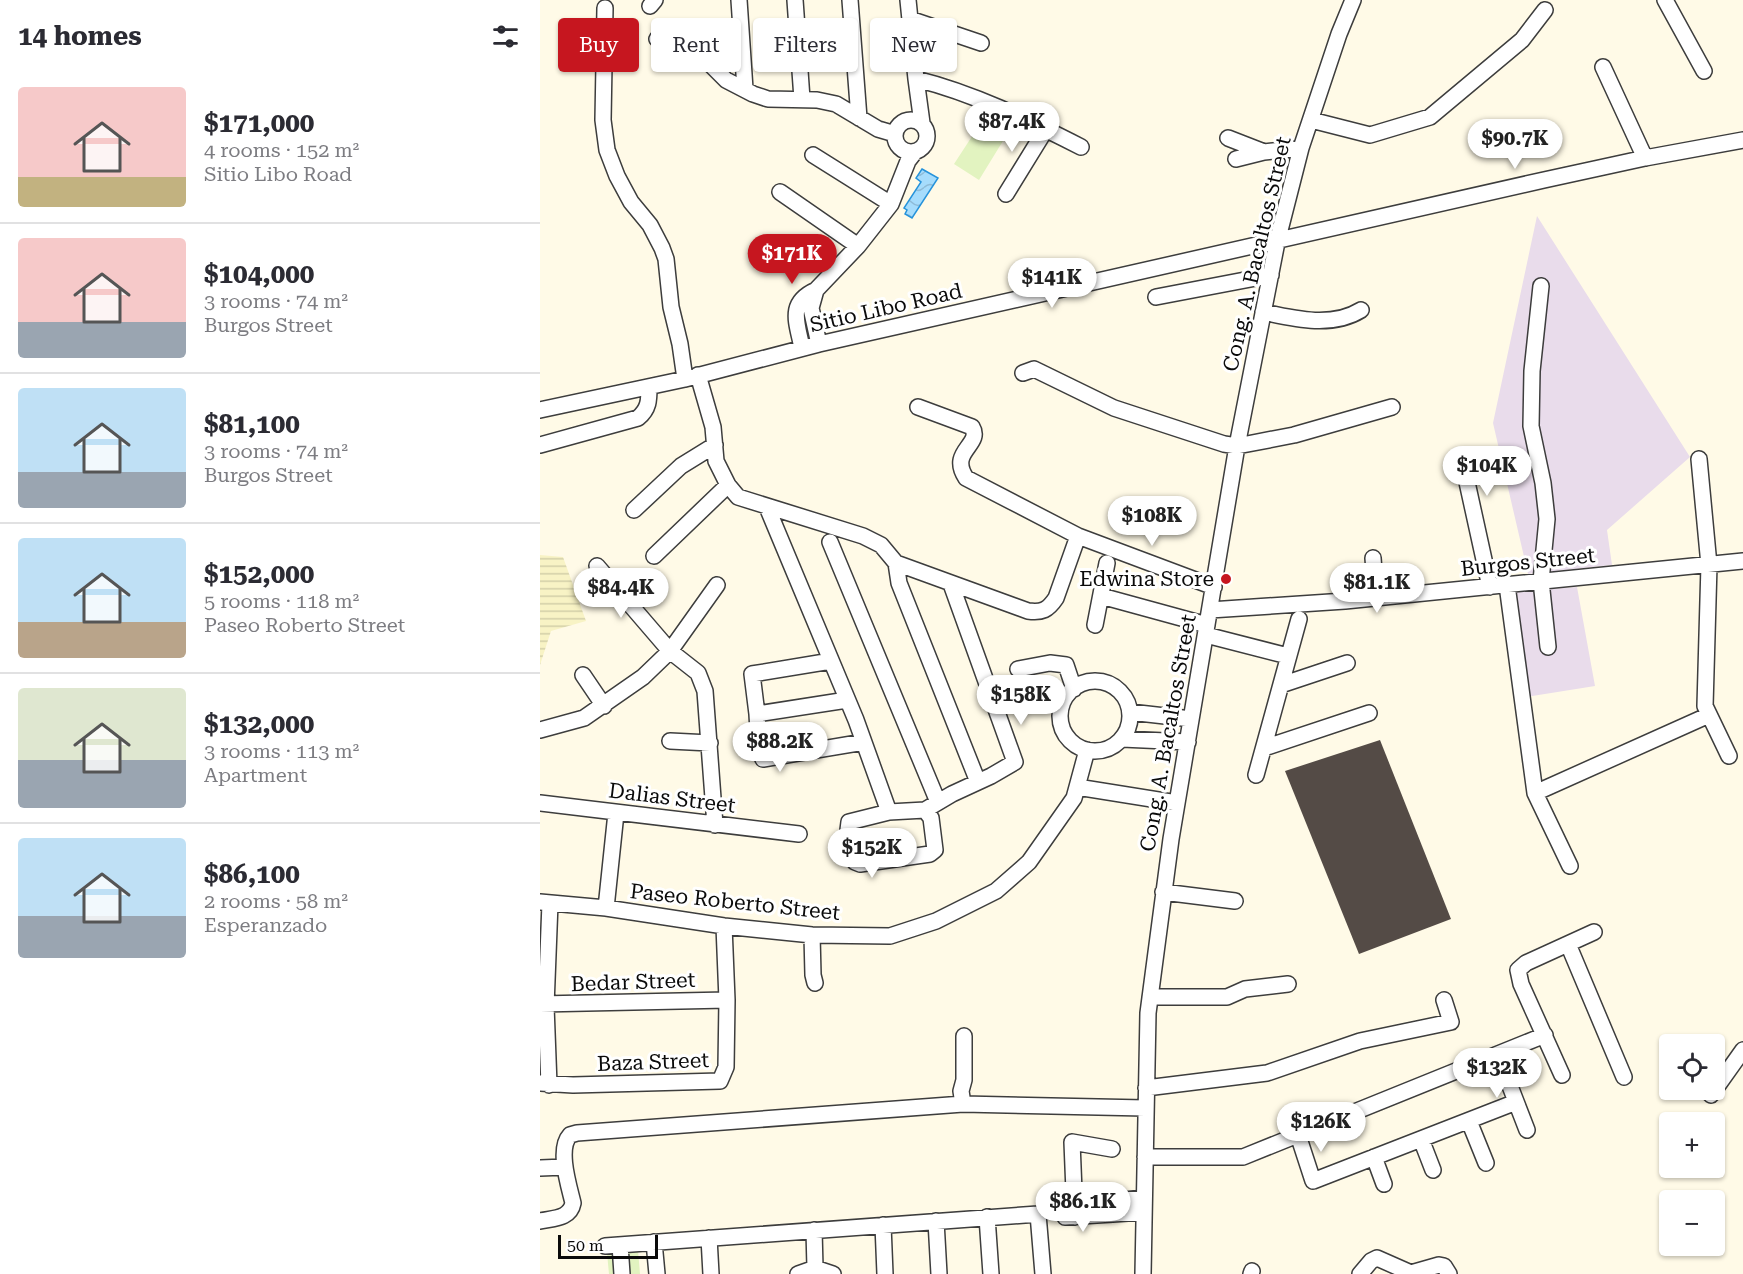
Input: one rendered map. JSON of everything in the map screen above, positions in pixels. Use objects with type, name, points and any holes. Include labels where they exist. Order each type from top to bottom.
[{"type":"street","points":[[739,0],[745,89]]},
{"type":"street","points":[[795,0],[802,99]]},
{"type":"street","points":[[850,0],[860,118]]},
{"type":"street","points":[[908,0],[910,18]]},
{"type":"street","name":"Cong. A. Bacaltos Street","points":[[1143,1274],[1145,1108],[1150,997],[1177,803],[1237,446],[1277,242],[1301,148],[1339,34],[1353,0]]},
{"type":"street","points":[[1665,0],[1704,71]]},
{"type":"street","points":[[605,8],[603,120],[607,150],[631,202],[650,225],[666,259],[671,307],[680,344],[691,377],[713,427],[716,461],[728,485],[738,497],[863,536],[881,545],[896,563],[902,591],[978,782]]},
{"type":"street","points":[[1311,120],[1370,135],[1430,117],[1522,40],[1545,10]]},
{"type":"street","points":[[957,35],[981,43]]},
{"type":"street","points":[[1603,67],[1645,158]]},
{"type":"street","points":[[718,72],[726,80],[768,99],[802,99],[836,104],[878,129],[895,134]]},
{"type":"street","points":[[915,72],[922,123]]},
{"type":"street","points":[[916,79],[950,87],[1081,147]]},
{"type":"street","points":[[800,349],[796,318],[800,299],[816,290],[858,246],[891,204],[908,161],[915,152],[923,147],[928,138],[926,128],[922,123],[913,119],[903,121],[896,129],[895,139],[904,151],[915,152]]},
{"type":"street","points":[[1006,194],[1046,129]]},
{"type":"street","points":[[1228,138],[1264,152]]},
{"type":"street","name":"Sitio Libo Road","points":[[540,410],[649,387],[819,344],[1645,158],[1743,140]]},
{"type":"street","points":[[1236,159],[1264,152],[1301,148]]},
{"type":"street","points":[[813,155],[891,204]]},
{"type":"street","points":[[780,192],[858,246]]},
{"type":"street","points":[[1156,297],[1270,275]]},
{"type":"street","points":[[1541,286],[1532,371],[1531,426],[1543,483],[1547,519],[1541,581],[1548,647]]},
{"type":"street","points":[[816,290],[811,308],[819,344]]},
{"type":"street","points":[[1263,312],[1296,319],[1331,321],[1353,315],[1361,310]]},
{"type":"street","points":[[1023,373],[1034,369],[1114,408],[1224,444],[1237,446],[1294,435],[1392,407]]},
{"type":"street","points":[[540,445],[638,418],[645,413],[649,405],[649,387]]},
{"type":"street","points":[[918,407],[972,427],[975,431],[975,436],[961,458],[960,469],[966,478],[1078,536],[1214,586]]},
{"type":"street","points":[[634,510],[681,466],[715,445]]},
{"type":"street","points":[[1699,459],[1709,565],[1704,705],[1729,756]]},
{"type":"street","points":[[1464,473],[1490,586]]},
{"type":"street","points":[[654,556],[728,485]]},
{"type":"street","points":[[767,507],[864,742],[889,812]]},
{"type":"street","points":[[896,563],[1028,611],[1040,613],[1056,598],[1078,536]]},
{"type":"street","points":[[830,542],[938,802]]},
{"type":"street","points":[[1373,558],[1376,598]]},
{"type":"street","name":"Burgos Street","points":[[1208,623],[1376,598],[1743,561]]},
{"type":"street","points":[[1095,626],[1107,563]]},
{"type":"street","points":[[597,566],[670,651],[698,673],[705,692],[715,825]]},
{"type":"street","points":[[925,810],[932,818],[935,850],[930,854],[860,864],[855,862],[848,830],[849,822],[889,812],[925,810],[1015,762],[951,584]]},
{"type":"street","points":[[540,730],[584,718],[643,678],[670,651],[717,585]]},
{"type":"street","points":[[1508,585],[1535,793],[1570,866]]},
{"type":"street","points":[[1101,596],[1208,623],[1288,656]]},
{"type":"street","points":[[1256,775],[1299,619]]},
{"type":"street","points":[[831,661],[752,674],[759,749],[763,759],[864,742]]},
{"type":"street","points":[[1018,669],[1050,663],[1066,665],[1074,689]]},
{"type":"street","points":[[1281,685],[1347,663]]},
{"type":"street","points":[[583,675],[604,706]]},
{"type":"street","points":[[1093,681],[1113,686],[1122,693],[1130,711],[1129,726],[1122,739],[1112,747],[1100,751],[1087,750],[1075,745],[1066,735],[1061,723],[1061,711],[1065,698],[1074,689],[1093,681]]},
{"type":"street","points":[[757,714],[847,700]]},
{"type":"street","points":[[1130,711],[1191,719]]},
{"type":"street","points":[[1264,748],[1369,713]]},
{"type":"street","points":[[1535,793],[1709,715]]},
{"type":"street","points":[[1122,739],[1188,741]]},
{"type":"street","points":[[670,741],[710,743]]},
{"type":"street","name":"Paseo Roberto Street","points":[[545,903],[606,908],[724,926],[812,935],[890,936],[936,921],[996,891],[1029,862],[1074,798],[1087,750]]},
{"type":"street","points":[[1077,787],[1177,803]]},
{"type":"street","name":"Dalias Street","points":[[540,803],[799,834]]},
{"type":"street","points":[[606,908],[616,813]]},
{"type":"street","points":[[1163,892],[1235,901]]},
{"type":"street","points":[[544,1084],[545,903]]},
{"type":"street","name":"Baza Street","points":[[544,1084],[720,1081],[726,1067],[727,1000],[724,926]]},
{"type":"street","points":[[1562,1075],[1521,984],[1518,970],[1526,963],[1594,932]]},
{"type":"street","points":[[812,935],[815,983]]},
{"type":"street","points":[[1568,944],[1624,1077]]},
{"type":"street","points":[[1150,997],[1227,997],[1245,989],[1288,984]]},
{"type":"street","name":"Bedar Street","points":[[543,1005],[727,1000]]},
{"type":"street","points":[[1146,1088],[1267,1072],[1360,1041],[1451,1023],[1444,1000]]},
{"type":"street","points":[[1145,1157],[1243,1157],[1545,1035]]},
{"type":"street","points":[[963,1104],[961,1091],[964,1073],[964,1036]]},
{"type":"street","points":[[1725,1075],[1743,1050]]},
{"type":"street","points":[[1498,1055],[1527,1130]]},
{"type":"street","points":[[1298,1135],[1313,1180],[1516,1102]]},
{"type":"street","points":[[540,1221],[564,1216],[572,1208],[573,1203],[565,1167],[566,1139],[577,1133],[963,1104],[1145,1108]]},
{"type":"street","points":[[1469,1120],[1486,1163]]},
{"type":"street","points":[[1421,1139],[1433,1170]]},
{"type":"street","points":[[1075,1211],[1072,1142],[1112,1149]]},
{"type":"street","points":[[1374,1157],[1384,1184]]},
{"type":"street","points":[[540,1168],[565,1167]]},
{"type":"street","points":[[622,1274],[613,1245],[1038,1214],[1055,1208],[1075,1211],[1144,1205]]},
{"type":"street","points":[[1038,1214],[1043,1274]]},
{"type":"street","points":[[987,1217],[991,1274]]},
{"type":"street","points":[[936,1221],[939,1274]]},
{"type":"street","points":[[883,1225],[885,1274]]},
{"type":"street","points":[[814,1230],[814,1268]]},
{"type":"street","points":[[709,1238],[711,1274]]},
{"type":"street","points":[[654,1242],[657,1274]]},
{"type":"street","points":[[1360,1274],[1371,1261],[1377,1258],[1411,1274],[1438,1265],[1444,1266],[1449,1274]]},
{"type":"street","points":[[798,1274],[814,1268],[833,1274]]},
{"type":"shaded area","points":[[1537,216],[1690,457],[1607,530],[1612,565],[1528,574],[1493,423]]},
{"type":"shaded area","points":[[540,555],[563,557],[586,621],[551,631],[540,665]]},
{"type":"shaded area","points":[[1577,587],[1595,686],[1526,697],[1510,592]]},
{"type":"green space","points":[[982,121],[1006,136],[979,180],[954,164]]},
{"type":"green space","points":[[638,1250],[640,1274],[609,1274],[607,1253]]},
{"type":"water","points":[[922,169],[938,178],[912,218],[905,214],[907,210],[904,208],[921,182],[916,178]]},
{"type":"building","points":[[1380,740],[1451,919],[1359,954],[1285,771]]},
{"type":"place","name":"Edwina Store","points":[[1226,579]]}]
